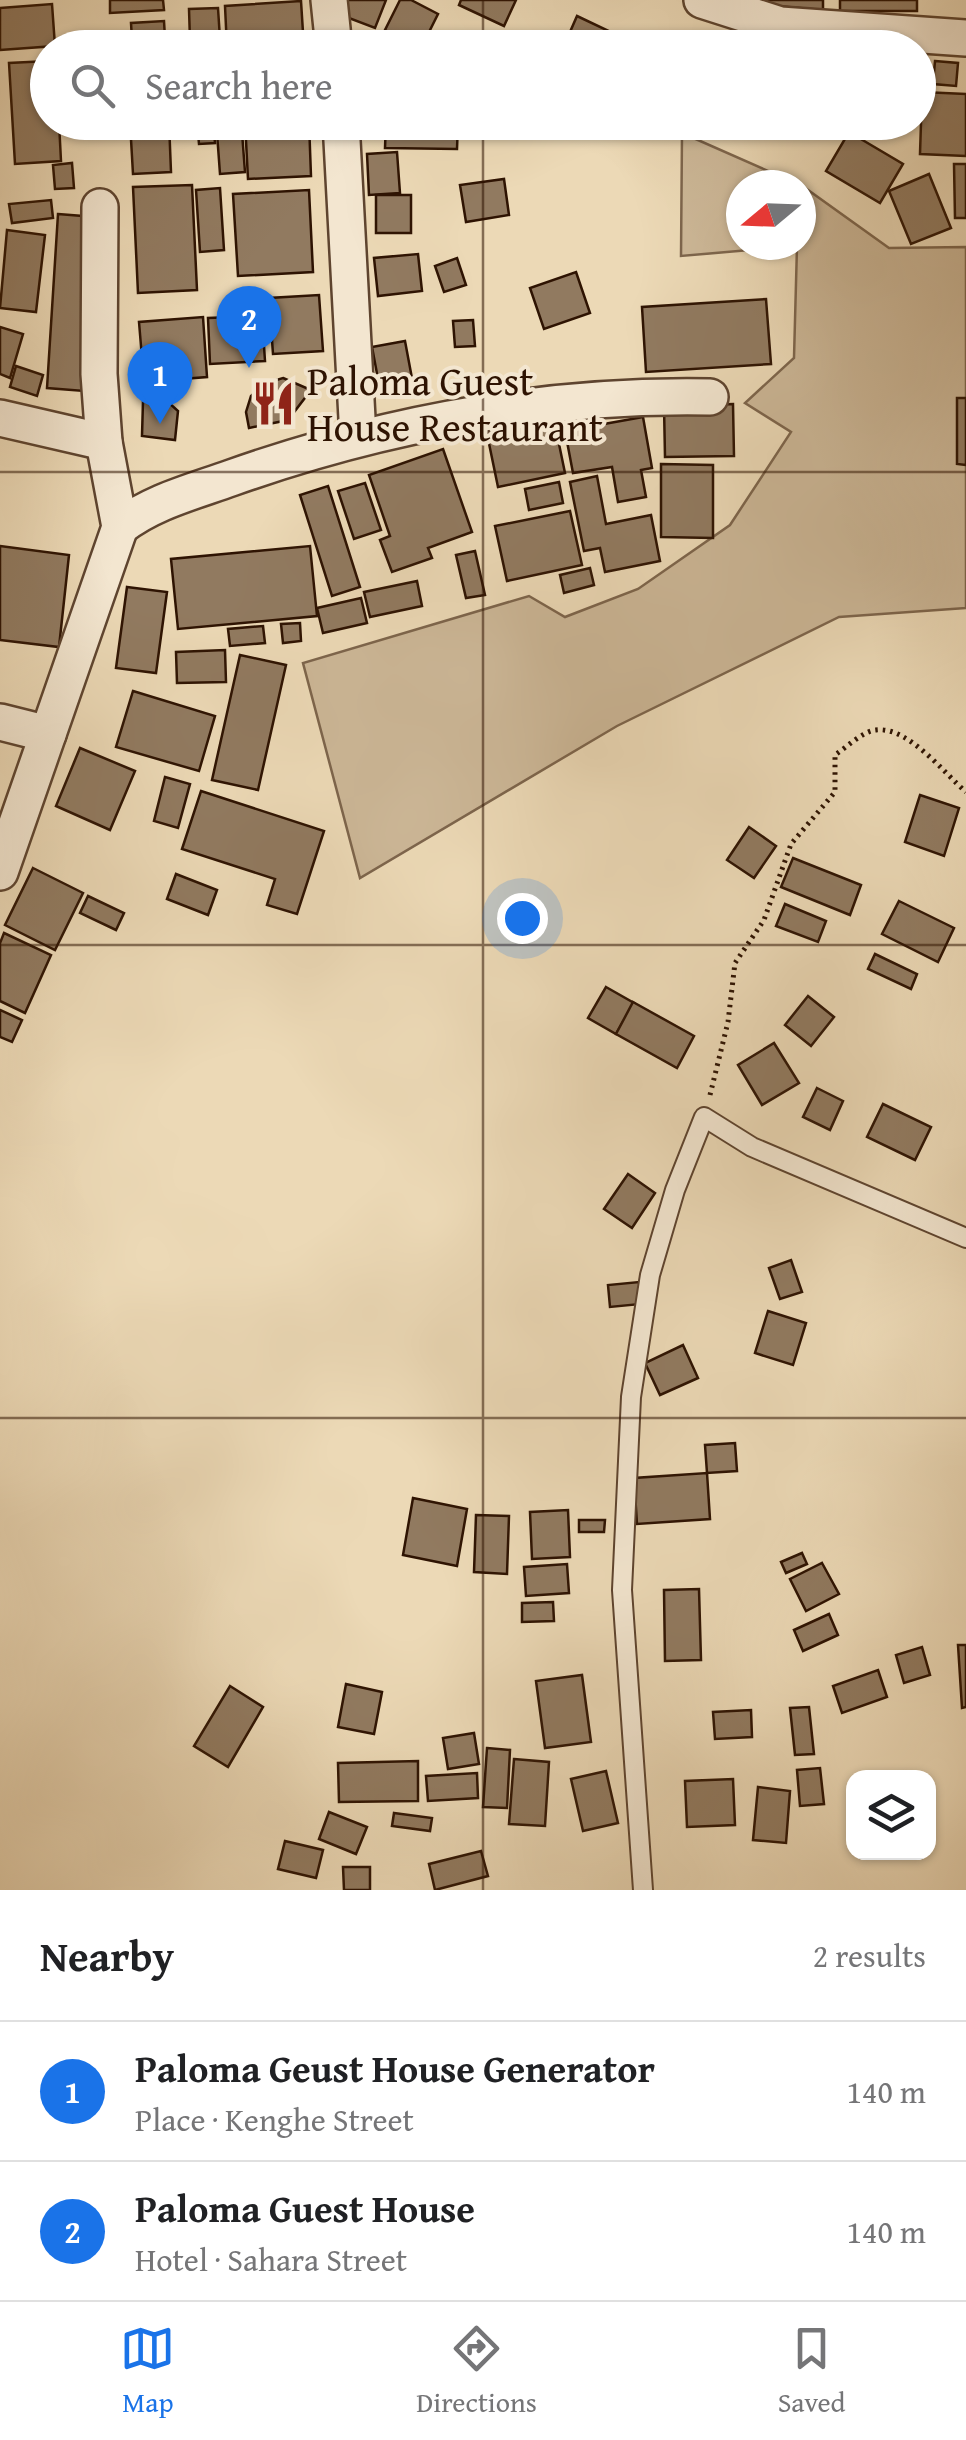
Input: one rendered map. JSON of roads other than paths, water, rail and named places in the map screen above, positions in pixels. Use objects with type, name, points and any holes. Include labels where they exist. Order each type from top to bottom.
[{"type":"street","points":[[329,0],[332,30]]},
{"type":"street","points":[[702,0],[780,25],[852,30]]},
{"type":"street","points":[[936,36],[966,38]]},
{"type":"street","points":[[342,140],[358,437]]},
{"type":"street","points":[[0,872],[120,527],[104,442],[99,374],[100,207]]},
{"type":"street","points":[[120,527],[171,499],[358,437],[559,401],[710,396]]},
{"type":"street","points":[[0,418],[104,442]]},
{"type":"street","points":[[0,722],[48,734]]},
{"type":"lane","points":[[644,1890],[622,1590],[630,1397],[650,1276],[675,1190],[704,1117],[752,1147],[966,1238]]},
{"type":"place","name":"Paloma Guest House","points":[[249,368]]},
{"type":"place","name":"Paloma Guest House Restaurant","points":[[274,404]]},
{"type":"place","name":"Paloma Geust House Generator","points":[[160,424]]}]
